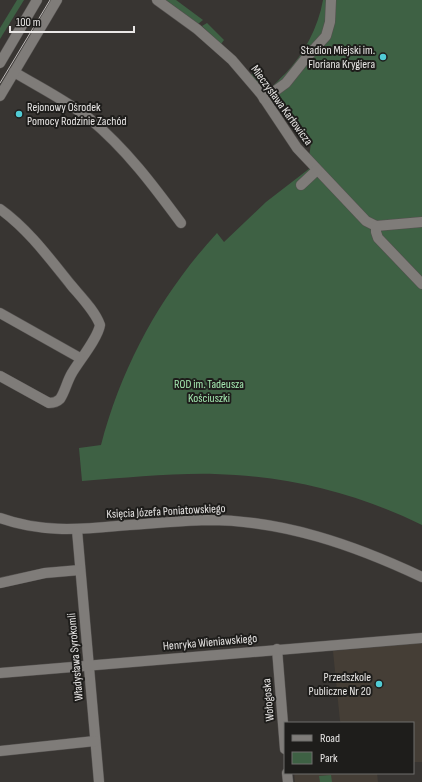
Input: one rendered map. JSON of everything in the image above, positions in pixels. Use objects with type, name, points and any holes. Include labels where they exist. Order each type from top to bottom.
[{"type":"street","points":[[0,63],[37,0]]},
{"type":"street","points":[[0,96],[57,0]]},
{"type":"street","name":"Mieczysława Karłowicza","points":[[157,0],[197,29],[232,60],[264,99],[297,148],[362,218],[376,226]]},
{"type":"street","points":[[264,99],[286,83],[326,36],[330,22],[331,0]]},
{"type":"street","points":[[14,72],[80,113],[118,145],[146,176],[181,223]]},
{"type":"street","points":[[301,185],[315,167]]},
{"type":"street","points":[[0,209],[18,225],[41,250],[79,295],[100,325],[97,334],[80,358],[68,380],[61,398],[57,401],[49,403],[0,376]]},
{"type":"street","points":[[422,222],[376,226],[378,238],[422,284]]},
{"type":"street","points":[[0,313],[80,358]]},
{"type":"street","name":"Księcia Józefa Poniatowskiego","points":[[0,518],[34,527],[77,530],[185,521],[235,521],[261,524],[295,530],[332,540],[372,554],[422,577]]},
{"type":"street","name":"Władysława Syrokomli","points":[[77,530],[99,782]]},
{"type":"street","points":[[0,583],[45,573],[80,570]]},
{"type":"street","name":"Henryka Wieniawskiego","points":[[0,673],[422,638]]},
{"type":"street","name":"Wołogoska","points":[[277,650],[284,737]]},
{"type":"street","points":[[0,751],[95,741]]},
{"type":"shaded area","name":"Przedszkole Publiczne Nr 20","points":[[422,643],[422,762],[414,762],[414,722],[340,721],[333,651]]},
{"type":"shaded area","points":[[294,774],[377,774],[378,782],[295,782]]},
{"type":"green space","points":[[17,0],[24,0],[0,39],[0,28]]},
{"type":"green space","points":[[166,0],[176,0],[203,20],[198,24]]},
{"type":"green space","name":"ROD im. Tadeusza Kościuszki","points":[[323,0],[422,0],[422,525],[347,495],[321,488],[269,478],[242,475],[182,474],[82,481],[79,448],[101,445],[120,387],[132,359],[161,306],[178,281],[217,233],[224,242],[266,202],[314,165],[309,157],[311,143],[274,88],[273,89],[271,87],[292,66],[304,49],[318,21]]},
{"type":"green space","points":[[207,23],[224,40],[221,44],[202,26]]},
{"type":"green space","points":[[255,71],[267,86],[262,89],[251,75]]},
{"type":"green space","points":[[331,775],[332,782],[320,782],[319,776]]},
{"type":"tram line","points":[[0,83],[50,0]]},
{"type":"place","name":"Stadion Miejski im. Floriana Krygiera","points":[[383,57]]},
{"type":"place","name":"Rejonowy Ośrodek Pomocy Rodzinie Zachód","points":[[19,114]]},
{"type":"place","name":"Przedszkole Publiczne Nr 20","points":[[379,684]]}]
